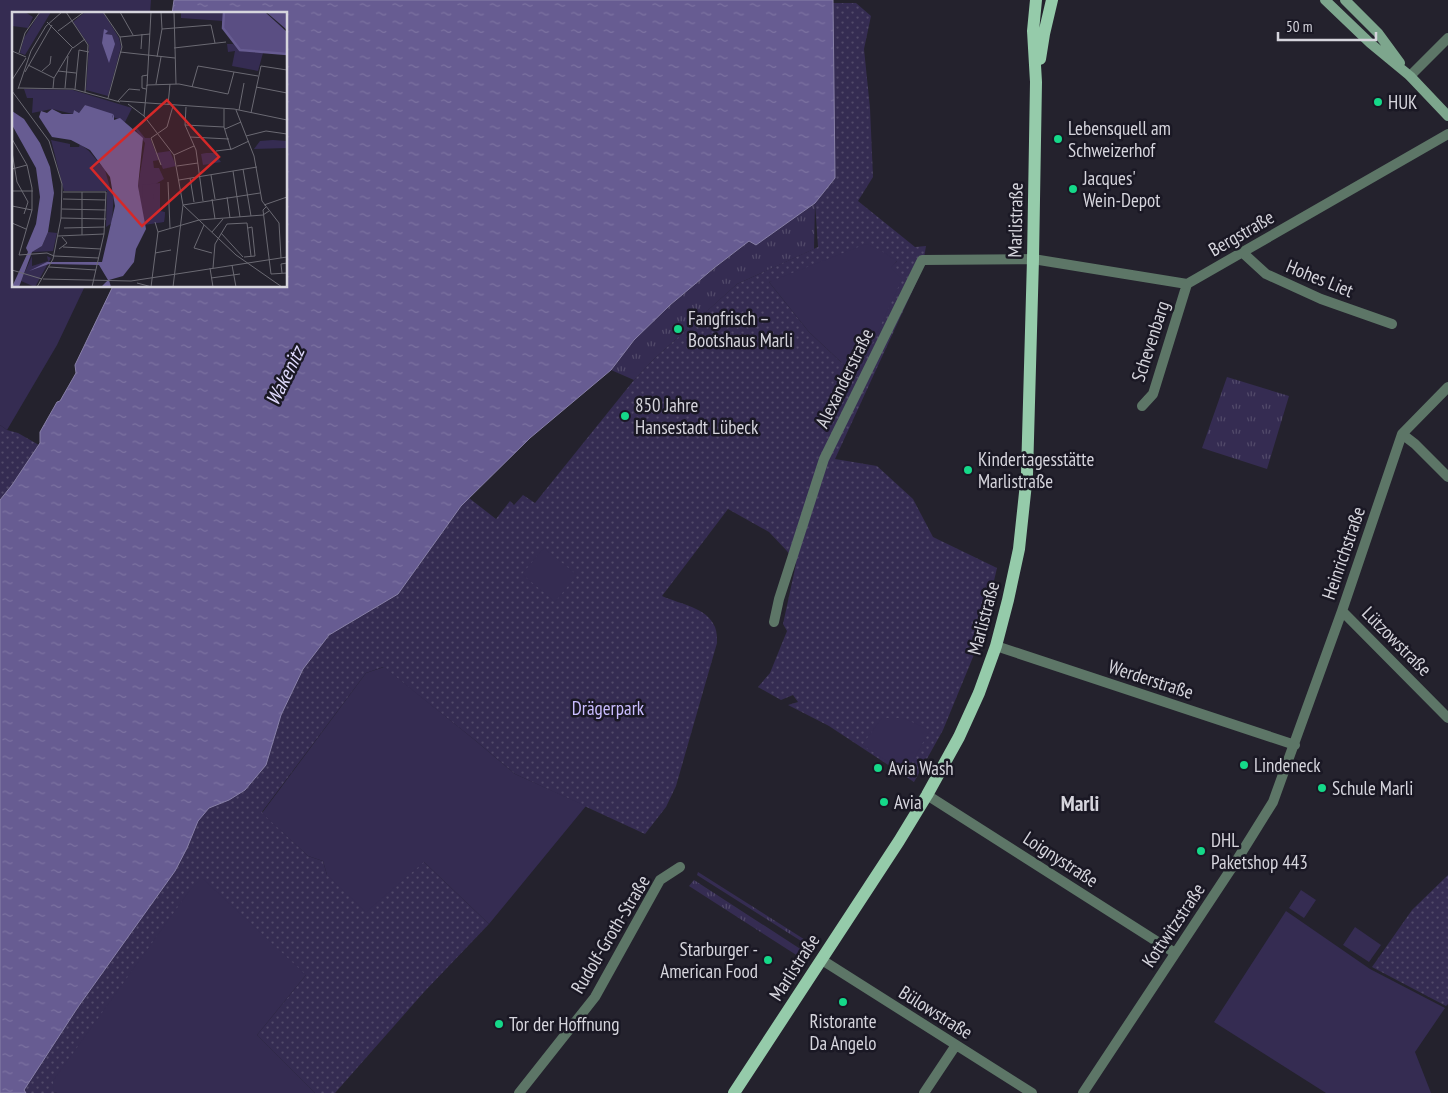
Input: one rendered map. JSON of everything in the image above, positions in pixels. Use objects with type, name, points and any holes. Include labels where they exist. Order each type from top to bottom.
[{"type":"main road","name":"Marlistraße","points":[[734,1093],[928,795],[959,737],[979,693],[996,646],[1019,549],[1026,483],[1033,259],[1036,82],[1033,31],[1036,0]]},
{"type":"main road","points":[[1325,0],[1370,43],[1410,76]]},
{"type":"main road","points":[[1345,0],[1378,33],[1410,76],[1448,116]]},
{"type":"main road","name":"Marlistraße","points":[[1036,82],[1052,1]]},
{"type":"street","points":[[1410,76],[1448,38]]},
{"type":"street","name":"Bergstraße","points":[[1187,284],[1448,134]]},
{"type":"street","name":"Hohes Liet","points":[[1242,252],[1266,274],[1321,298],[1392,324]]},
{"type":"street","points":[[1033,259],[1187,284]]},
{"type":"street","name":"Alexanderstraße","points":[[774,622],[779,599],[824,459],[922,260],[1033,259]]},
{"type":"street","name":"Schevenbarg","points":[[1142,406],[1153,394],[1187,284]]},
{"type":"street","name":"Heinrichstraße","points":[[1295,745],[1402,434],[1448,388]]},
{"type":"street","points":[[1402,434],[1415,444],[1448,477]]},
{"type":"street","name":"Lützowstraße","points":[[1342,610],[1448,718]]},
{"type":"street","name":"Werderstraße","points":[[996,646],[1295,745]]},
{"type":"street","name":"Kottwitzstraße","points":[[1083,1093],[1235,863],[1273,802],[1295,745]]},
{"type":"street","name":"Loignystraße","points":[[928,795],[1175,953]]},
{"type":"street","name":"Rudolf-Groth-Straße","points":[[519,1093],[596,997],[660,880],[680,867]]},
{"type":"street","name":"Bülowstraße","points":[[822,960],[1032,1093]]},
{"type":"street","points":[[924,1093],[956,1045]]},
{"type":"green space","points":[[0,0],[151,0],[150,12],[12,12],[12,288],[84,288],[57,345],[7,430],[0,425]]},
{"type":"green space","name":"Drägerpark","points":[[833,3],[856,3],[871,16],[864,49],[870,108],[873,177],[858,201],[915,247],[926,246],[922,270],[835,459],[877,466],[913,499],[933,537],[997,568],[980,640],[943,730],[914,782],[829,726],[788,705],[798,702],[793,695],[781,700],[758,687],[770,673],[787,631],[783,624],[796,564],[787,551],[769,532],[728,509],[662,596],[692,607],[706,615],[715,627],[717,643],[676,786],[666,807],[645,834],[515,774],[383,667],[366,673],[262,812],[308,856],[323,861],[327,875],[424,862],[489,924],[424,992],[335,1093],[315,1093],[257,1035],[306,975],[54,1092],[57,1093],[26,1093],[23,1090],[187,848],[197,821],[209,808],[229,800],[281,715],[303,669],[329,635],[398,594],[461,506],[469,498],[496,519],[510,501],[514,505],[523,495],[535,503],[634,380],[654,359],[718,301],[737,284],[818,247],[815,203],[835,178]],"holes":[[[897,261],[890,268],[857,377],[809,332],[769,282]]]},
{"type":"green space","points":[[815,203],[814,249],[737,284],[654,359],[634,380],[611,370],[648,326],[705,276],[749,241],[756,245]]},
{"type":"green space","points":[[866,244],[897,261],[891,268],[902,279],[857,377],[809,332],[769,282]]},
{"type":"green space","points":[[1227,377],[1289,396],[1267,469],[1202,448]]},
{"type":"green space","points":[[0,425],[39,445],[0,500]]},
{"type":"green space","points":[[544,548],[577,575],[555,602],[522,574]]},
{"type":"green space","points":[[384,667],[515,774],[586,806],[489,924],[424,862],[366,912],[327,875],[323,861],[308,856],[262,813],[366,673]]},
{"type":"green space","points":[[882,718],[903,718],[930,730],[906,773],[862,745]]},
{"type":"green space","points":[[698,872],[810,943],[809,946],[697,875]]},
{"type":"green space","points":[[1448,875],[1448,1004],[1446,1006],[1372,967],[1412,910]]},
{"type":"green space","points":[[202,878],[306,975],[257,1035],[315,1093],[54,1092],[53,1081],[190,890]]},
{"type":"green space","points":[[694,880],[805,952],[801,958],[689,886]]},
{"type":"green space","points":[[1301,890],[1316,900],[1304,918],[1289,908]]},
{"type":"green space","points":[[1286,911],[1370,969],[1445,1008],[1415,1052],[1431,1093],[1326,1093],[1214,1022]]},
{"type":"green space","points":[[1355,927],[1381,945],[1369,962],[1343,945]]},
{"type":"water","name":"Wakenitz","points":[[174,0],[833,0],[835,178],[815,203],[756,245],[749,241],[670,305],[634,340],[611,370],[530,438],[461,506],[398,594],[329,635],[303,669],[281,715],[266,765],[245,790],[229,800],[209,808],[198,821],[175,871],[78,1007],[24,1090],[26,1093],[0,1093],[0,500],[40,443],[40,432],[76,373],[75,365],[112,288],[288,288],[288,12],[172,12]]},
{"type":"place","name":"HUK","points":[[1378,102]]},
{"type":"place","name":"Lebensquell am Schweizerhof","points":[[1058,139]]},
{"type":"place","name":"Jacques' Wein-Depot","points":[[1073,189]]},
{"type":"place","name":"Fangfrisch – Bootshaus Marli","points":[[678,329]]},
{"type":"place","name":"850 Jahre Hansestadt Lübeck","points":[[625,416]]},
{"type":"place","name":"Kindertagesstätte Marlistraße","points":[[968,470]]},
{"type":"place","name":"Lindeneck","points":[[1244,765]]},
{"type":"place","name":"Avia Wash","points":[[878,768]]},
{"type":"place","name":"Schule Marli","points":[[1322,788]]},
{"type":"place","name":"Avia","points":[[884,802]]},
{"type":"place","name":"DHL Paketshop 443","points":[[1201,851]]},
{"type":"place","name":"Starburger - American Food","points":[[768,960]]},
{"type":"place","name":"Ristorante Da Angelo","points":[[843,1002]]},
{"type":"place","name":"Tor der Hoffnung","points":[[499,1024]]},
{"type":"district","name":"Marli","points":[[1080,803]]}]
